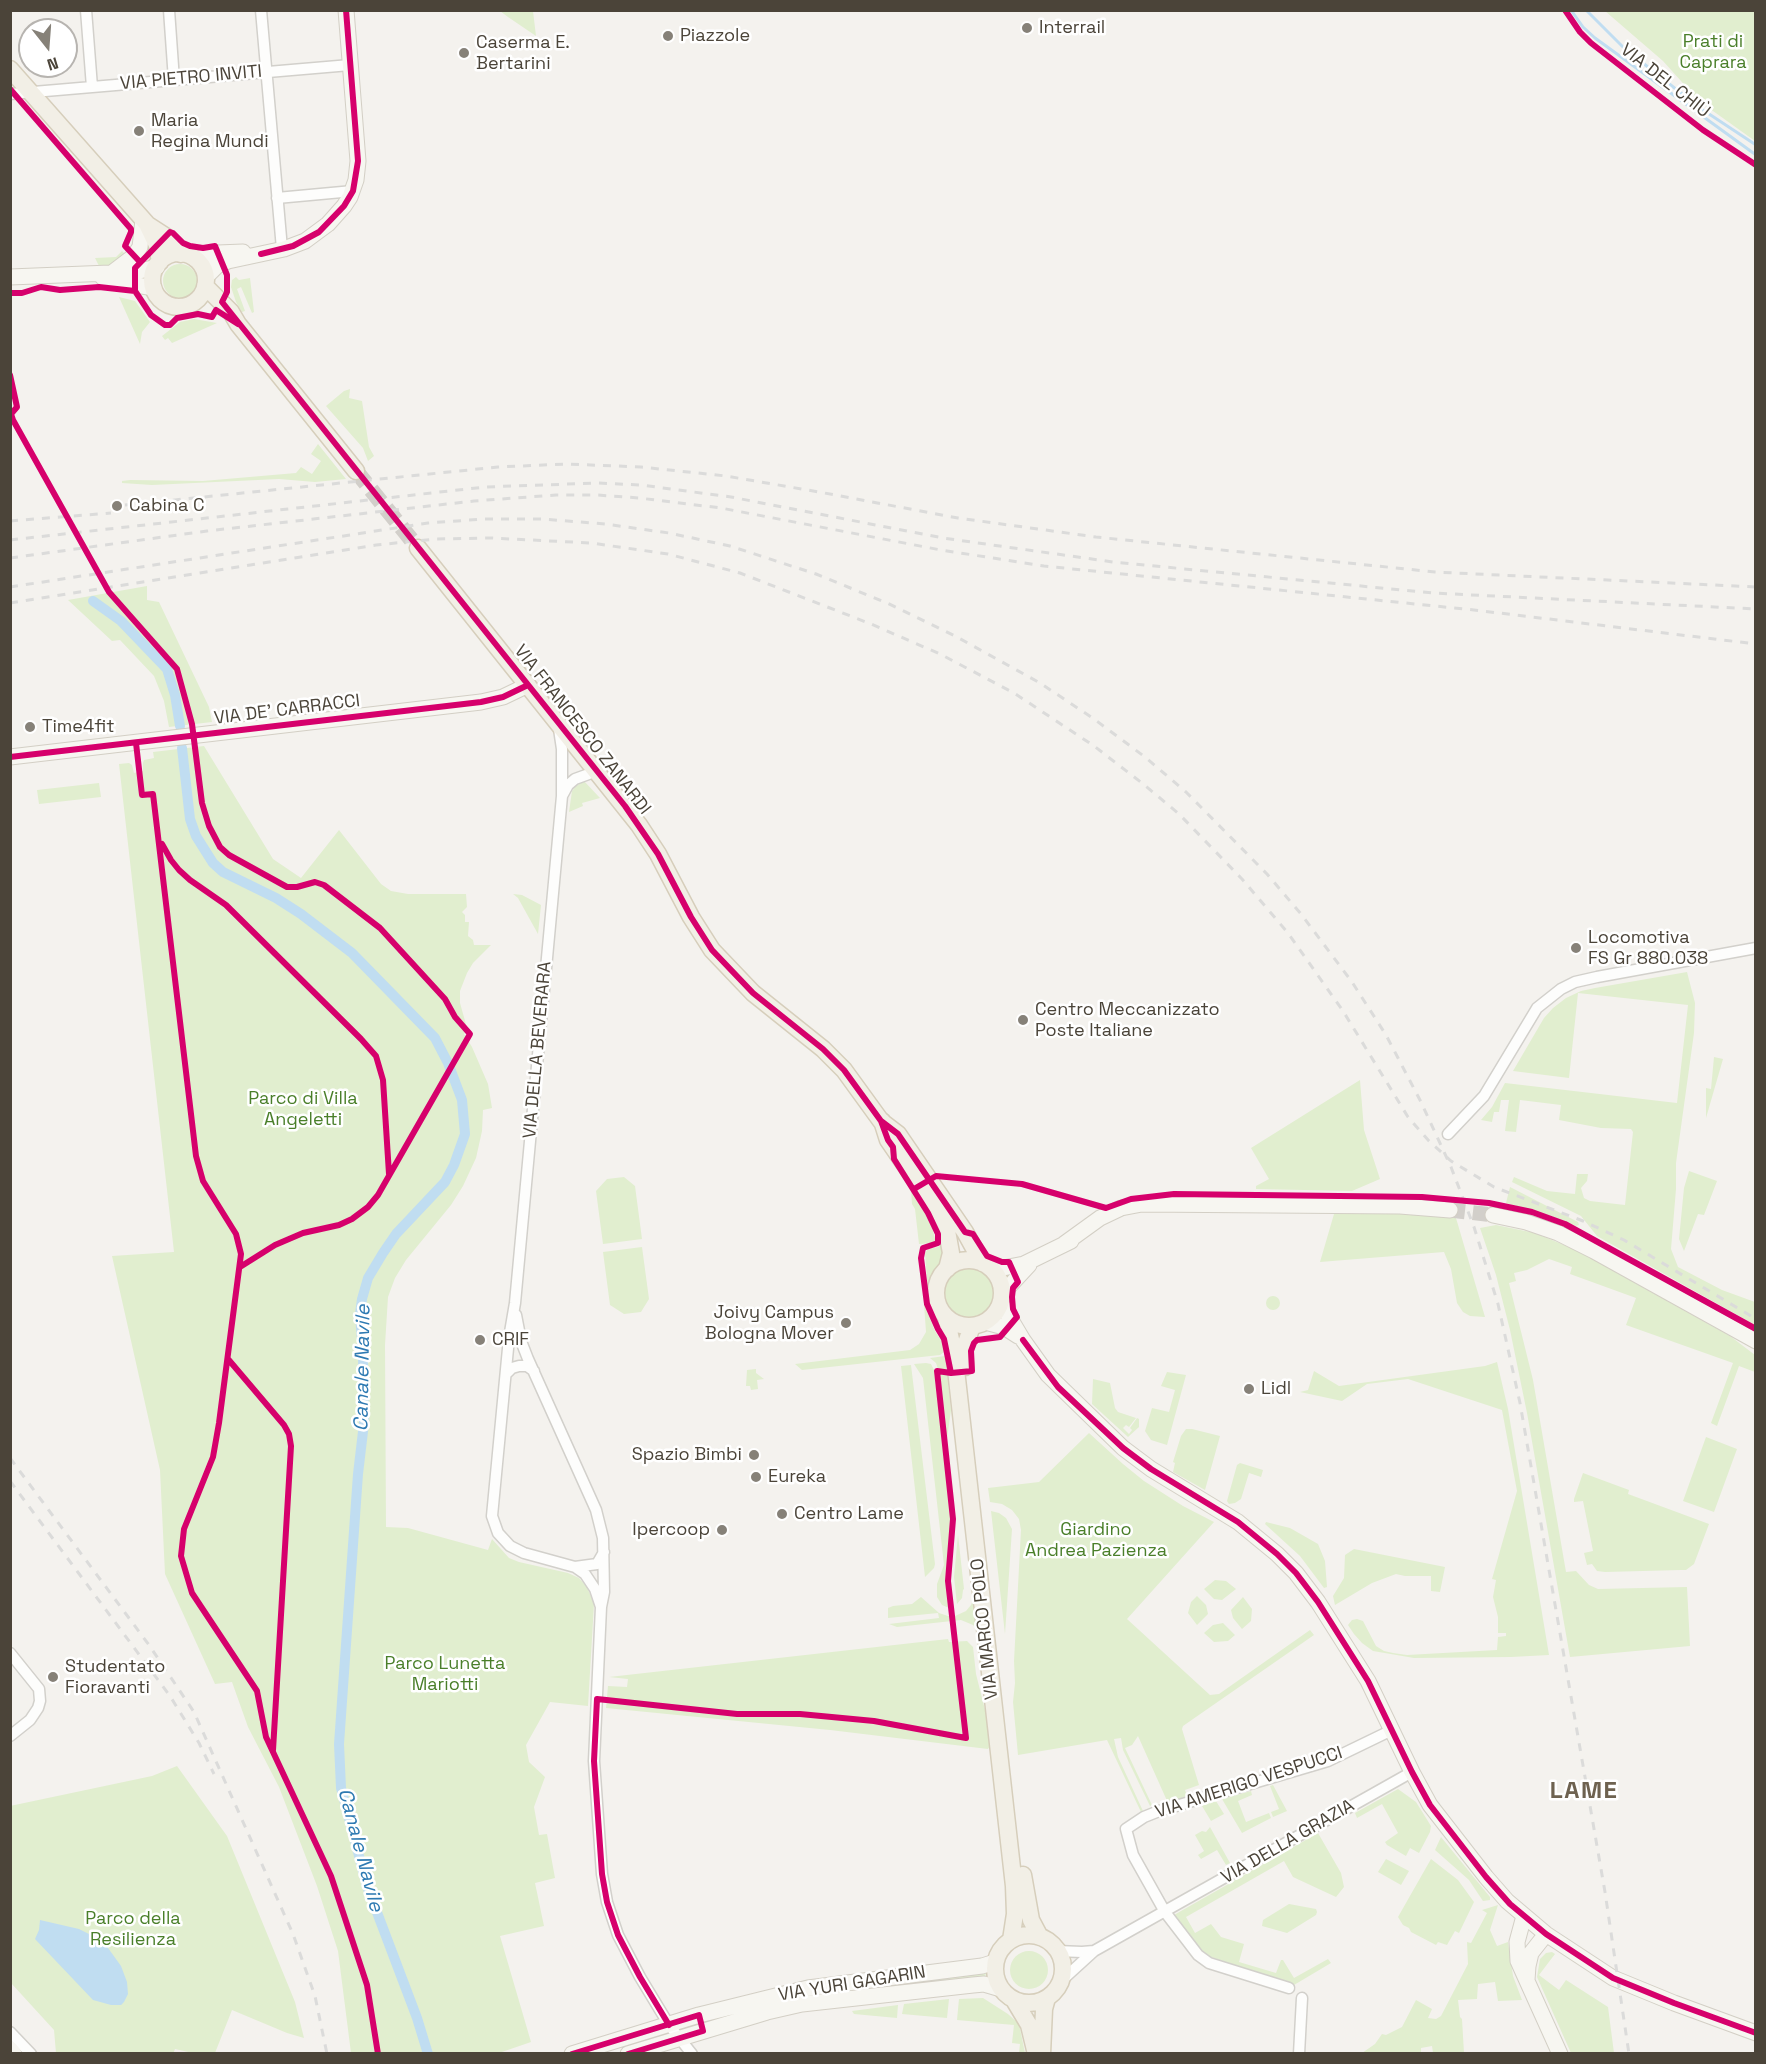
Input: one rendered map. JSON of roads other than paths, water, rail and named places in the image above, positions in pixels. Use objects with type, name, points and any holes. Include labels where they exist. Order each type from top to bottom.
[{"type":"main road","points":[[10,69],[145,222],[157,244],[158,264],[153,277],[154,288],[166,304],[180,307],[192,304],[201,296],[206,282],[217,266],[228,261],[282,249],[305,241],[319,232],[344,206],[352,191],[358,161],[346,10]]},
{"type":"main road","points":[[145,222],[201,265],[206,282],[356,471]]},
{"type":"main road","points":[[113,272],[134,256],[140,247],[145,222]]},
{"type":"main road","points":[[10,277],[135,272],[158,264],[169,256],[188,257],[227,251],[261,254]]},
{"type":"main road","points":[[97,275],[107,280],[154,288]]},
{"type":"main road","points":[[192,304],[216,310],[238,324]]},
{"type":"main road","name":"VIA FRANCESCO ZANARDI","points":[[418,548],[639,825],[712,950],[753,993],[823,1049],[844,1070],[881,1121],[888,1140],[936,1210],[947,1231],[951,1253],[947,1269]]},
{"type":"main road","name":"VIA DE' CARRACCI","points":[[10,757],[481,702],[503,697],[528,685]]},
{"type":"main road","name":"VIA FRANCESCO ZANARDI","points":[[881,1121],[898,1134],[988,1266]]},
{"type":"main road","points":[[1023,1340],[1005,1327],[979,1324],[961,1326],[946,1318],[940,1310],[936,1291],[940,1277],[947,1269],[962,1261],[972,1260],[988,1266],[1017,1267],[1034,1261],[1124,1215],[1162,1204],[1400,1206],[1450,1210]]},
{"type":"main road","points":[[1493,1215],[1526,1222],[1558,1233],[1755,1341]]},
{"type":"main road","points":[[979,1324],[995,1314],[1011,1282],[1034,1261]]},
{"type":"main road","points":[[988,1266],[1000,1282],[1002,1298],[1023,1340],[1054,1382],[1123,1448],[1151,1469],[1230,1517],[1290,1567],[1314,1597],[1359,1666],[1430,1806],[1495,1888],[1546,1934],[1619,1980],[1755,2033]]},
{"type":"main road","name":"VIA MARCO POLO","points":[[946,1318],[954,1352],[1014,1886],[1015,1914],[1011,1940]]},
{"type":"main road","name":"VIA MARCO POLO","points":[[979,1324],[965,1343],[964,1352],[1024,1885],[1031,1920],[1040,1937]]},
{"type":"main road","points":[[1524,1916],[1518,1937],[1517,1956],[1560,2054]]},
{"type":"main road","points":[[1528,1983],[1530,1956],[1534,1947],[1546,1934]]},
{"type":"main road","points":[[1014,2000],[1031,2003],[1047,1998],[1060,1982],[1062,1965],[1057,1951],[1048,1941],[1040,1937],[1024,1936],[1011,1940],[1002,1948],[996,1962],[996,1976],[1001,1989],[1014,2000],[1029,2025],[1036,2054]]},
{"type":"main road","name":"VIA YURI GAGARIN","points":[[572,2054],[669,2025],[808,1988],[982,1966],[996,1962]]},
{"type":"main road","name":"VIA YURI GAGARIN","points":[[627,2054],[767,2012],[802,2004],[984,1984],[1001,1989]]},
{"type":"main road","points":[[1042,2054],[1044,2009],[1047,1998]]},
{"type":"main road","points":[[10,2049],[14,2054]]},
{"type":"street","points":[[86,10],[92,87]]},
{"type":"street","points":[[169,10],[174,80]]},
{"type":"street","points":[[261,10],[282,249]]},
{"type":"street","name":"VIA PIETRO INVITI","points":[[10,94],[350,65]]},
{"type":"street","points":[[277,198],[352,191]]},
{"type":"street","name":"VIA DELLA BEVERARA","points":[[557,722],[562,749],[562,796],[492,1516],[498,1533],[510,1546],[524,1553],[575,1567],[589,1580],[601,1607]]},
{"type":"street","points":[[562,796],[568,785],[575,779],[597,771]]},
{"type":"street","points":[[1448,1134],[1484,1096],[1537,1008],[1561,989],[1575,982],[1597,977],[1755,948]]},
{"type":"street","name":"VIA DELLA BEVERARA","points":[[514,1303],[521,1341],[596,1510],[604,1552],[604,1592],[601,1607],[594,1761],[604,1888],[618,1935],[640,1977],[669,2025],[692,2054]]},
{"type":"street","points":[[507,1373],[519,1366],[527,1366],[534,1371]]},
{"type":"street","points":[[575,1567],[597,1564],[604,1552]]},
{"type":"street","points":[[10,1653],[39,1689],[40,1701],[30,1720],[10,1736]]},
{"type":"street","name":"VIA AMERIGO VESPUCCI","points":[[1165,1912],[1132,1855],[1126,1833],[1127,1827],[1155,1812],[1320,1764],[1392,1730]]},
{"type":"street","name":"VIA DELLA GRAZIA","points":[[1060,1982],[1094,1950],[1412,1772]]},
{"type":"street","points":[[1165,1912],[1183,1937],[1205,1961],[1290,1988]]},
{"type":"street","name":"VIA DELLA GRAZIA","points":[[1057,1951],[1094,1950]]},
{"type":"street","points":[[1299,2054],[1302,1998]]},
{"type":"street","points":[[10,2032],[31,2054]]},
{"type":"water","points":[[40,1920],[79,1929],[103,1941],[121,1966],[127,1982],[128,1994],[121,2005],[93,2000],[35,1939]]},
{"type":"waterway","points":[[1571,10],[1583,27],[1595,38],[1756,155]]},
{"type":"waterway","points":[[1586,10],[1624,48],[1700,108],[1756,145]]},
{"type":"waterway","name":"Canale Navile","points":[[93,601],[121,621],[167,669],[175,695],[180,726]]},
{"type":"waterway","name":"Canale Navile","points":[[182,748],[190,819],[196,836],[213,863],[223,872],[276,898],[301,914],[352,953],[435,1038],[448,1063],[462,1100],[465,1134],[454,1165],[445,1182],[396,1234],[368,1278],[362,1299],[360,1314],[364,1423],[358,1474],[339,1744],[341,1788],[367,1886],[417,2018],[428,2054]]},
{"type":"tunnel","points":[[356,471],[418,548]]},
{"type":"tunnel","points":[[1450,1210],[1493,1215]]},
{"type":"railway","points":[[125,505],[498,467],[566,464],[641,467],[726,476],[958,518],[1096,537],[1435,572],[1756,587]]},
{"type":"railway","points":[[10,540],[485,487],[598,483],[641,485],[731,497],[943,538],[1113,562],[1433,593],[1756,609]]},
{"type":"railway","points":[[10,558],[207,531],[474,501],[556,495],[597,495],[721,508],[941,550],[1044,566],[1474,610],[1756,644]]},
{"type":"railway","points":[[10,521],[111,513]]},
{"type":"railway","points":[[10,587],[428,523],[484,519],[542,519],[605,524],[669,533],[730,546],[816,574],[887,603],[955,636],[1040,683],[1094,719],[1145,757],[1186,792],[1267,874],[1301,914],[1352,982],[1386,1035],[1421,1102],[1451,1167],[1474,1227],[1498,1304],[1520,1403],[1605,1892],[1629,2054]]},
{"type":"railway","points":[[10,603],[376,545],[436,539],[491,538],[591,543],[668,554],[740,573],[871,624],[940,654],[1014,693],[1094,746],[1179,814],[1242,879],[1288,933],[1343,1011],[1408,1117],[1451,1161],[1494,1187],[1583,1221],[1624,1240],[1756,1319]]},
{"type":"railway","points":[[1572,949],[1580,946]]},
{"type":"railway","points":[[10,1458],[149,1645],[194,1712],[293,1934],[315,1996],[327,2054]]},
{"type":"railway","points":[[10,1481],[170,1696],[199,1743],[214,1774]]},
{"type":"place","name":"Interrail","points":[[1027,28]]},
{"type":"place","name":"Piazzole","points":[[668,36]]},
{"type":"place","name":"Caserma E. Bertarini","points":[[464,53]]},
{"type":"place","name":"Maria Regina Mundi","points":[[139,131]]},
{"type":"place","name":"Cabina C","points":[[117,506]]},
{"type":"place","name":"Time4fit","points":[[30,727]]},
{"type":"place","name":"Locomotiva FS Gr 880.038","points":[[1576,948]]},
{"type":"place","name":"Centro Meccanizzato Poste Italiane","points":[[1023,1020]]},
{"type":"place","name":"Joivy Campus Bologna Mover","points":[[846,1323]]},
{"type":"place","name":"CRIF","points":[[480,1340]]},
{"type":"place","name":"Lidl","points":[[1249,1389]]},
{"type":"place","name":"Spazio Bimbi","points":[[754,1455]]},
{"type":"place","name":"Eureka","points":[[756,1477]]},
{"type":"place","name":"Centro Lame","points":[[782,1514]]},
{"type":"place","name":"Ipercoop","points":[[722,1530]]},
{"type":"place","name":"Studentato Fioravanti","points":[[53,1677]]},
{"type":"district","name":"LAME","points":[[1584,1791]]},
{"type":"park label","name":"Prati di Caprara","points":[[1713,52]]},
{"type":"park label","name":"Parco di Villa Angeletti","points":[[303,1109]]},
{"type":"park label","name":"Giardino Andrea Pazienza","points":[[1096,1540]]},
{"type":"park label","name":"Parco Lunetta Mariotti","points":[[445,1674]]},
{"type":"park label","name":"Parco della Resilienza","points":[[133,1929]]}]
